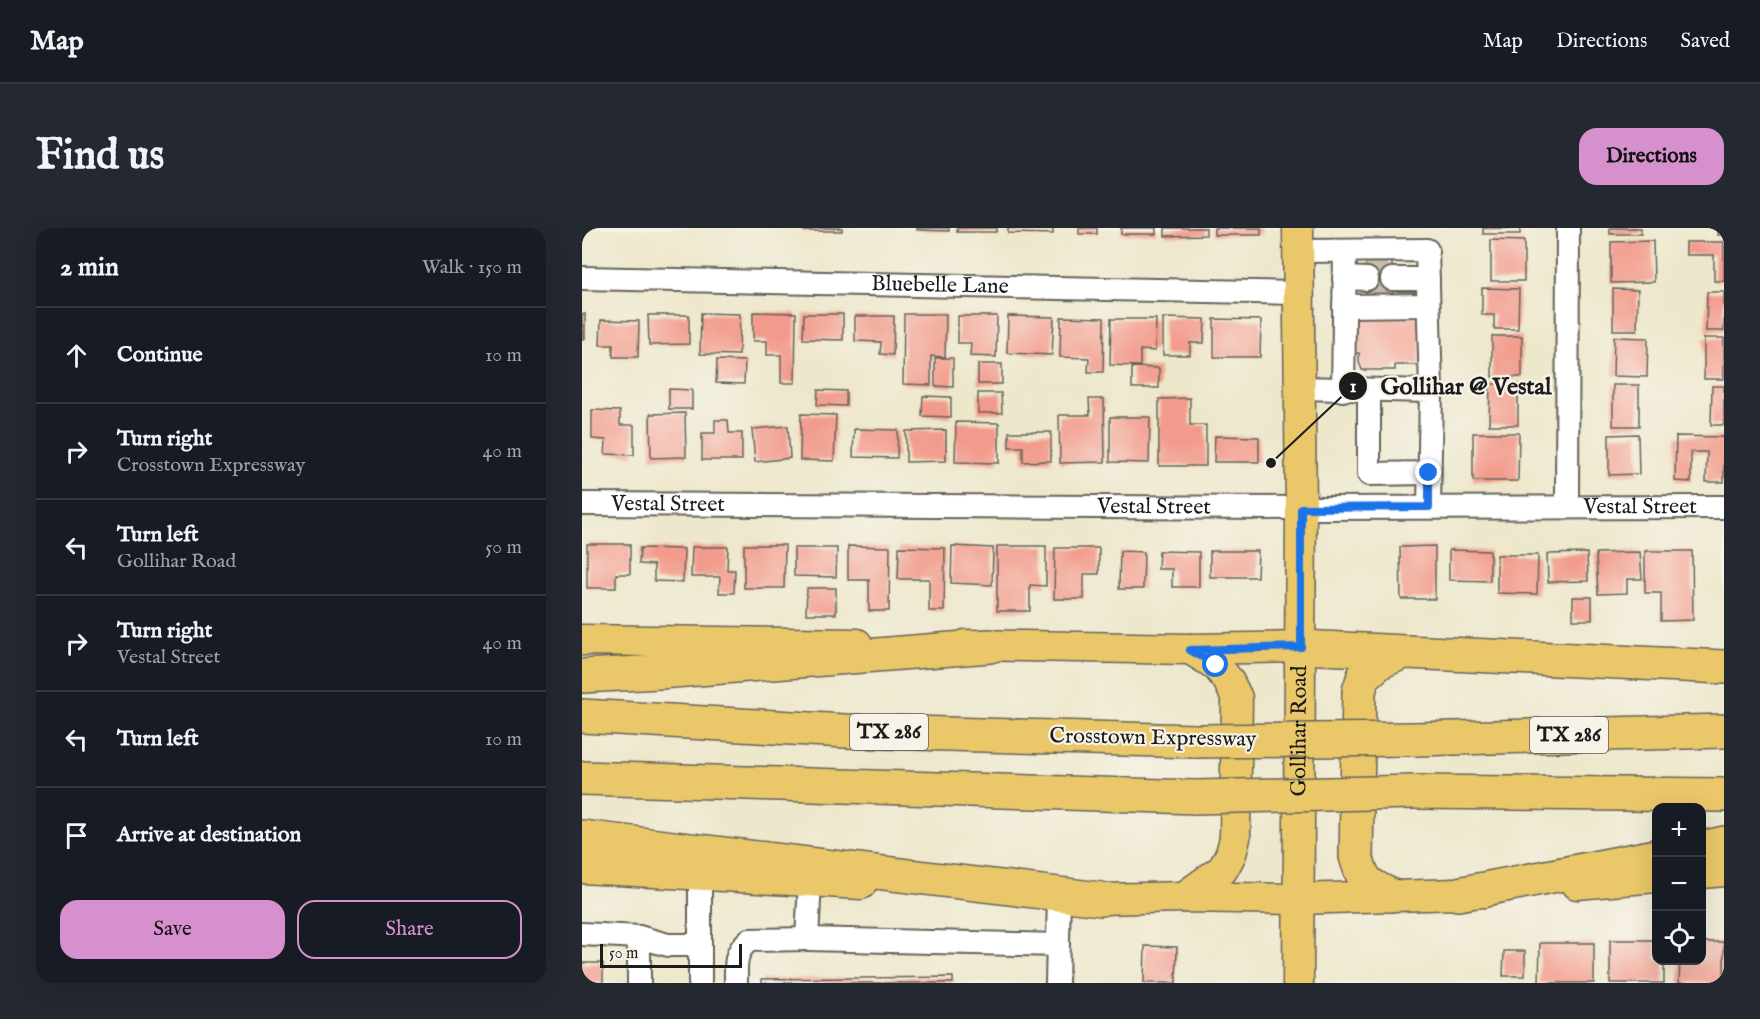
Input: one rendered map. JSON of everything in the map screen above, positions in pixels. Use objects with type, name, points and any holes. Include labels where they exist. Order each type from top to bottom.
[{"type":"highway","points":[[582,676],[990,646]]},
{"type":"highway","points":[[1301,647],[1724,667]]},
{"type":"highway","points":[[1390,895],[1368,885],[1356,856],[1359,691],[1364,676],[1380,662],[1401,653]]},
{"type":"highway","name":"Crosstown Expressway","points":[[582,716],[845,731],[1196,741],[1415,739],[1724,731]]},
{"type":"highway","points":[[582,779],[1196,797],[1416,792],[1724,795]]},
{"type":"highway","points":[[582,837],[1101,899]]},
{"type":"highway","points":[[1706,847],[1724,843]]},
{"type":"highway","points":[[1458,894],[1652,857]]},
{"type":"main road","name":"Gollihar Road","points":[[1298,240],[1301,508],[1298,983]]},
{"type":"main road","points":[[582,640],[1190,650],[1301,647]]},
{"type":"main road","points":[[1184,897],[1223,869],[1231,854],[1235,838],[1237,698],[1228,680],[1216,665],[1190,650]]},
{"type":"main road","points":[[582,868],[1101,899],[1184,897],[1298,899],[1458,894],[1652,877]]},
{"type":"main road","points":[[1706,873],[1724,871]]},
{"type":"street","points":[[1567,506],[1568,228]]},
{"type":"street","points":[[1298,240],[1353,279],[1428,286]]},
{"type":"street","points":[[1353,279],[1427,250],[1431,391],[1429,507]]},
{"type":"street","name":"Bluebelle Lane","points":[[582,278],[1298,292]]},
{"type":"street","points":[[1343,390],[1353,279]]},
{"type":"street","points":[[1392,280],[1428,286]]},
{"type":"street","points":[[1299,388],[1431,391]]},
{"type":"street","points":[[1369,390],[1369,474],[1429,473]]},
{"type":"street","name":"Vestal Street","points":[[582,504],[1301,508],[1724,507]]},
{"type":"street","points":[[700,875],[700,977],[736,977],[736,961],[740,948],[749,940],[807,939],[1058,945]]},
{"type":"street","points":[[807,939],[810,881]]},
{"type":"street","points":[[1057,983],[1059,896]]},
{"type":"street","points":[[582,934],[639,938],[668,945],[700,945]]},
{"type":"street","points":[[639,938],[639,983]]},
{"type":"building","points":[[804,228],[842,228],[842,231],[804,231]]},
{"type":"building","points":[[917,228],[949,228],[949,231],[917,230]]},
{"type":"building","points":[[957,228],[997,228],[996,232],[957,232]]},
{"type":"building","points":[[1008,228],[1053,228],[1053,234],[1008,233]]},
{"type":"building","points":[[1079,228],[1097,228],[1097,234],[1079,234]]},
{"type":"building","points":[[1121,228],[1156,228],[1156,234],[1121,234]]},
{"type":"building","points":[[1165,228],[1206,228],[1206,235],[1165,236]]},
{"type":"building","points":[[1214,228],[1261,228],[1261,235],[1214,235]]},
{"type":"building","points":[[1483,228],[1520,228],[1520,234],[1483,234]]},
{"type":"building","points":[[1610,228],[1641,228],[1641,234],[1610,234]]},
{"type":"building","points":[[1718,228],[1724,228],[1724,235],[1718,235]]},
{"type":"building","points":[[1491,240],[1524,241],[1524,281],[1491,281]]},
{"type":"building","points":[[1653,241],[1654,282],[1611,283],[1611,242]]},
{"type":"building","points":[[1686,242],[1724,242],[1724,281],[1714,281],[1714,255],[1686,255]]},
{"type":"building","points":[[1366,262],[1392,262],[1393,297],[1366,298]]},
{"type":"building","points":[[1482,288],[1519,289],[1518,329],[1494,329],[1494,315],[1482,315]]},
{"type":"building","points":[[1613,289],[1638,290],[1637,330],[1613,330]]},
{"type":"building","points":[[1707,292],[1724,292],[1724,331],[1706,331]]},
{"type":"building","points":[[753,312],[796,313],[795,383],[781,383],[781,355],[767,355],[767,341],[753,341]]},
{"type":"building","points":[[701,313],[740,314],[739,355],[700,354]]},
{"type":"building","points":[[582,314],[585,314],[585,339],[582,339]]},
{"type":"building","points":[[804,314],[843,314],[843,340],[803,339]]},
{"type":"building","points":[[904,314],[946,314],[945,357],[931,356],[931,385],[903,384]]},
{"type":"building","points":[[648,315],[689,315],[689,344],[649,345]]},
{"type":"building","points":[[855,316],[894,316],[893,355],[880,354],[881,342],[855,341]]},
{"type":"building","points":[[958,316],[997,316],[996,357],[970,356],[971,343],[958,343]]},
{"type":"building","points":[[1008,316],[1054,317],[1052,355],[1007,353]]},
{"type":"building","points":[[1061,317],[1104,318],[1103,372],[1088,372],[1089,358],[1060,357]]},
{"type":"building","points":[[1354,317],[1421,317],[1420,365],[1395,365],[1395,370],[1362,370],[1359,353],[1353,353]]},
{"type":"building","points":[[1163,318],[1205,319],[1204,343],[1190,343],[1190,355],[1163,355]]},
{"type":"building","points":[[1111,319],[1156,319],[1155,351],[1140,350],[1140,366],[1110,365]]},
{"type":"building","points":[[1214,319],[1261,320],[1260,357],[1214,357]]},
{"type":"building","points":[[601,320],[639,321],[638,357],[613,357],[613,345],[600,345]]},
{"type":"building","points":[[1492,336],[1522,336],[1522,377],[1492,377]]},
{"type":"building","points":[[1614,337],[1648,338],[1647,377],[1613,376]]},
{"type":"building","points":[[1704,338],[1724,338],[1724,379],[1704,379]]},
{"type":"building","points":[[935,358],[953,358],[953,387],[935,386]]},
{"type":"building","points":[[717,360],[745,361],[744,384],[716,383]]},
{"type":"building","points":[[978,364],[1002,364],[1002,384],[978,384]]},
{"type":"building","points":[[1132,367],[1159,368],[1159,388],[1132,388]]},
{"type":"building","points":[[1490,384],[1518,384],[1518,425],[1489,425]]},
{"type":"building","points":[[1613,385],[1639,385],[1639,426],[1613,426]]},
{"type":"building","points":[[1712,386],[1724,386],[1724,425],[1711,425]]},
{"type":"building","points":[[669,389],[692,390],[692,409],[669,409]]},
{"type":"building","points":[[818,390],[846,391],[846,406],[817,405]]},
{"type":"building","points":[[978,393],[1001,393],[1002,413],[978,413]]},
{"type":"building","points":[[923,396],[951,397],[951,417],[922,416]]},
{"type":"building","points":[[1190,398],[1190,425],[1206,425],[1206,466],[1159,466],[1159,399]]},
{"type":"building","points":[[1089,399],[1104,399],[1105,462],[1060,463],[1059,415],[1090,415]]},
{"type":"building","points":[[592,410],[620,411],[620,425],[634,425],[634,455],[605,454],[606,440],[592,439]]},
{"type":"building","points":[[685,413],[686,457],[651,458],[650,414]]},
{"type":"building","points":[[801,414],[836,415],[834,461],[800,460]]},
{"type":"building","points":[[1110,417],[1150,417],[1149,463],[1110,462]]},
{"type":"building","points":[[715,420],[728,420],[729,433],[742,433],[742,460],[702,460],[702,433],[715,433]]},
{"type":"building","points":[[956,422],[999,423],[999,463],[955,462]]},
{"type":"building","points":[[788,426],[790,458],[755,462],[752,429]]},
{"type":"building","points":[[854,429],[898,430],[897,458],[853,457]]},
{"type":"building","points":[[946,430],[946,461],[906,462],[906,431]]},
{"type":"building","points":[[1009,432],[1051,432],[1051,461],[1023,462],[1023,447],[1009,447]]},
{"type":"building","points":[[1473,433],[1519,433],[1518,481],[1473,481]]},
{"type":"building","points":[[1638,434],[1639,474],[1609,475],[1609,435]]},
{"type":"building","points":[[1215,436],[1259,437],[1259,462],[1214,462]]},
{"type":"building","points":[[1676,436],[1724,437],[1724,482],[1706,482],[1707,452],[1691,452],[1691,482],[1675,481]]},
{"type":"building","points":[[587,544],[630,544],[630,574],[616,574],[616,588],[587,588]]},
{"type":"building","points":[[744,545],[785,545],[784,588],[744,588]]},
{"type":"building","points":[[848,546],[890,547],[889,611],[869,611],[869,580],[848,580]]},
{"type":"building","points":[[952,546],[993,548],[992,585],[951,583]]},
{"type":"building","points":[[997,546],[1046,546],[1046,586],[1030,585],[1030,611],[997,611]]},
{"type":"building","points":[[1435,546],[1435,599],[1401,599],[1400,547]]},
{"type":"building","points":[[692,547],[728,547],[727,570],[735,570],[734,593],[719,593],[720,577],[691,577]]},
{"type":"building","points":[[899,547],[945,548],[944,611],[929,611],[929,579],[898,579]]},
{"type":"building","points":[[640,548],[684,549],[683,582],[654,581],[654,565],[639,564]]},
{"type":"building","points":[[794,548],[837,548],[836,577],[794,576]]},
{"type":"building","points":[[1055,548],[1099,548],[1099,574],[1084,574],[1084,599],[1054,599]]},
{"type":"building","points":[[1449,550],[1490,551],[1490,581],[1449,580]]},
{"type":"building","points":[[1120,551],[1144,552],[1143,589],[1119,589]]},
{"type":"building","points":[[1159,551],[1199,552],[1199,587],[1172,587],[1172,569],[1158,569]]},
{"type":"building","points":[[1210,551],[1258,551],[1257,577],[1210,577]]},
{"type":"building","points":[[1645,551],[1692,551],[1693,620],[1661,621],[1661,593],[1645,593]]},
{"type":"building","points":[[1640,552],[1642,579],[1627,579],[1627,593],[1598,594],[1596,553]]},
{"type":"building","points":[[1587,553],[1588,581],[1548,582],[1547,554]]},
{"type":"building","points":[[1497,555],[1538,555],[1537,594],[1497,593]]},
{"type":"building","points":[[807,588],[836,588],[836,614],[806,614]]},
{"type":"building","points":[[1573,597],[1592,597],[1592,620],[1573,620]]},
{"type":"building","points":[[1610,940],[1652,940],[1652,965],[1664,965],[1664,983],[1610,983]]},
{"type":"building","points":[[1706,942],[1724,942],[1724,983],[1679,983],[1680,965],[1706,965]]},
{"type":"building","points":[[1540,943],[1594,943],[1594,983],[1539,983]]},
{"type":"building","points":[[1145,946],[1177,947],[1176,983],[1144,983]]},
{"type":"building","points":[[1504,951],[1525,951],[1525,976],[1503,976]]},
{"type":"building","points":[[582,963],[603,963],[603,983],[582,983]]},
{"type":"building","points":[[953,977],[953,983],[762,983],[762,979]]},
{"type":"tunnel","points":[[1366,269],[1392,269]]},
{"type":"tunnel","points":[[1367,291],[1393,291]]},
{"type":"place","name":"Gollihar @ Vestal","points":[[1271,463]]},
{"type":"route","points":[[1216,665],[1190,650],[1301,647],[1301,508],[1429,507],[1429,473]]}]
